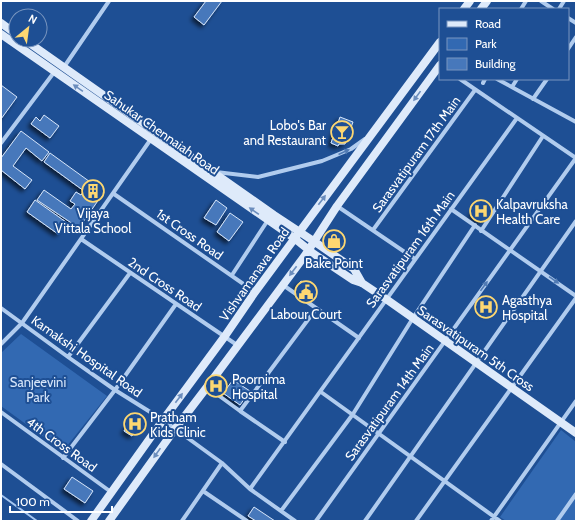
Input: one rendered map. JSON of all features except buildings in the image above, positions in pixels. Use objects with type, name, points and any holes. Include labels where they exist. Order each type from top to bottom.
[{"type":"main road","name":"Sahukar Chennaiah Road","points":[[1,34],[268,220],[296,235],[315,242]]},
{"type":"main road","name":"Vishvamanava Road","points":[[91,521],[296,235],[439,43]]},
{"type":"main road","name":"Sahukar Chennaiah Road","points":[[36,48],[212,171],[296,235],[309,249]]},
{"type":"main road","points":[[109,521],[175,429],[315,242],[337,206],[439,66]]},
{"type":"main road","name":"Sarasvatipuram 5th Cross","points":[[315,242],[354,269],[362,283]]},
{"type":"main road","name":"Sarasvatipuram 5th Cross","points":[[309,249],[353,280],[362,283],[386,299],[576,433]]},
{"type":"street","points":[[1,143],[54,72],[62,66],[109,1]]},
{"type":"street","points":[[542,1],[552,8]]},
{"type":"street","points":[[569,48],[576,37]]},
{"type":"street","points":[[461,80],[576,158]]},
{"type":"street","points":[[499,80],[576,122]]},
{"type":"street","points":[[512,87],[516,80]]},
{"type":"street","points":[[533,99],[546,80]]},
{"type":"street","name":"Sarasvatipuram 17th Main","points":[[373,230],[475,90]]},
{"type":"street","name":"Sarasvatipuram 16th Main","points":[[250,489],[517,118]]},
{"type":"street","points":[[212,171],[258,177],[322,161],[351,149],[370,136]]},
{"type":"street","points":[[481,230],[543,136]]},
{"type":"street","points":[[1,344],[22,323],[114,194],[151,139]]},
{"type":"street","name":"Sarasvatipuram 14th Main","points":[[316,521],[576,158]]},
{"type":"street","name":"1st Cross Road","points":[[114,194],[255,292]]},
{"type":"street","points":[[337,206],[415,259]]},
{"type":"street","points":[[416,521],[576,297],[451,208]]},
{"type":"street","points":[[232,275],[268,220]]},
{"type":"street","points":[[365,521],[576,221]]},
{"type":"street","points":[[281,511],[353,414],[413,318],[475,225]]},
{"type":"street","name":"2nd Cross Road","points":[[82,239],[238,345]]},
{"type":"street","points":[[68,357],[130,273]]},
{"type":"street","points":[[282,285],[359,338]]},
{"type":"street","points":[[63,458],[115,390],[176,304]]},
{"type":"street","name":"Kamakshi Hospital Road","points":[[1,308],[115,390],[162,420],[222,463],[250,489],[295,521]]},
{"type":"street","points":[[240,411],[316,309]]},
{"type":"street","points":[[207,387],[285,442]]},
{"type":"street","points":[[321,392],[444,481],[493,519],[500,521]]},
{"type":"street","points":[[493,519],[576,401]]},
{"type":"street","name":"4th Cross Road","points":[[1,412],[111,492]]},
{"type":"street","points":[[182,521],[222,463]]},
{"type":"street","points":[[1,464],[78,521]]},
{"type":"street","points":[[203,491],[247,521]]},
{"type":"street","points":[[557,521],[576,494]]},
{"type":"green space","name":"Sanjeevini Park","points":[[21,334],[107,396],[63,451],[1,406],[1,353]]},
{"type":"green space","points":[[561,430],[576,442],[576,521],[506,521],[500,517]]},
{"type":"waterway","points":[[1,495],[37,521]]},
{"type":"place","name":"Lobo's Bar and Restaurant","points":[[342,132]]},
{"type":"place","name":"Vijaya Vittala School","points":[[93,191]]},
{"type":"place","name":"Kalpavruksha Health Care","points":[[481,211]]},
{"type":"place","name":"Bake Point","points":[[334,241]]},
{"type":"place","name":"Labour Court","points":[[306,292]]},
{"type":"place","name":"Agasthya Hospital","points":[[486,307]]},
{"type":"place","name":"Poornima Hospital","points":[[216,386]]},
{"type":"place","name":"Pratham Kids Clinic","points":[[135,424]]}]
